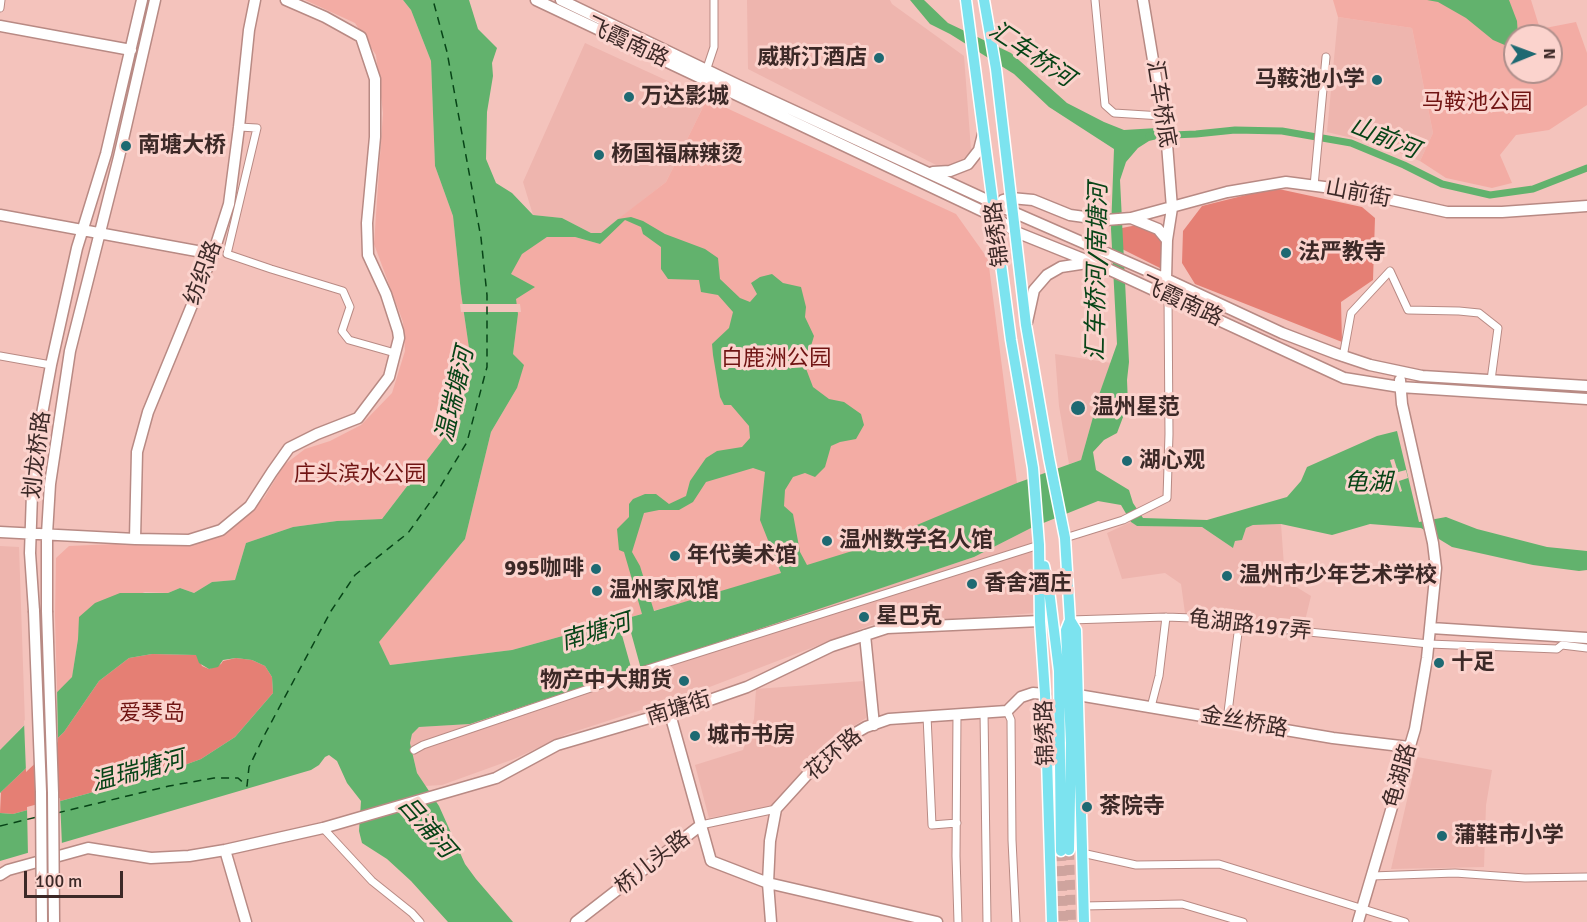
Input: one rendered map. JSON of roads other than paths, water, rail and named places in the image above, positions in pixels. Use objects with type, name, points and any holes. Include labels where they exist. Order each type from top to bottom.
[{"type":"main road","name":"锦绣路","points":[[966,0],[1011,340],[1033,468],[1039,545],[1052,922]]},
{"type":"main road","name":"锦绣路","points":[[984,0],[996,69],[1026,325],[1065,538],[1070,620],[1066,630],[1071,743],[1065,851],[1059,671],[1049,590],[1039,545]]},
{"type":"main road","name":"锦绣路","points":[[1070,620],[1076,630],[1084,922]]},
{"type":"street","points":[[0,8],[1,0]]},
{"type":"street","name":"划龙桥路","points":[[42,922],[41,792],[30,533],[33,463],[51,365],[82,228],[106,154],[142,0]]},
{"type":"street","name":"划龙桥路","points":[[54,922],[53,793],[47,611],[47,534],[50,484],[70,351],[119,157],[155,0]]},
{"type":"street","name":"纺织路","points":[[135,539],[137,452],[148,412],[213,254],[229,204],[249,30],[255,0]]},
{"type":"street","points":[[0,532],[189,540],[221,530],[250,506],[289,448],[358,418],[389,377],[399,338],[398,331],[386,294],[368,255],[367,224],[375,136],[375,79],[361,37],[325,17],[286,0]]},
{"type":"street","name":"飞霞南路","points":[[536,0],[927,171],[1282,333],[1344,357],[1422,376],[1587,386]]},
{"type":"street","name":"飞霞南路","points":[[561,0],[575,3],[705,75],[995,217],[1016,232],[1149,287],[1344,378],[1400,387],[1587,399]]},
{"type":"street","points":[[705,75],[714,47],[714,0]]},
{"type":"street","points":[[1095,0],[1105,105],[1114,113],[1163,119]]},
{"type":"street","name":"汇车桥底","points":[[1143,0],[1167,144],[1172,208],[1167,240],[1166,279]]},
{"type":"street","points":[[0,26],[131,50]]},
{"type":"street","points":[[1314,186],[1326,57]]},
{"type":"street","points":[[239,127],[257,128],[227,254],[343,291],[350,307],[342,331],[349,340],[395,353]]},
{"type":"street","points":[[927,171],[950,171],[968,164],[979,150],[984,128]]},
{"type":"street","name":"山前街","points":[[994,202],[1011,198],[1040,202],[1070,215],[1106,220],[1130,218],[1227,192],[1286,182],[1347,190],[1447,212],[1502,212],[1587,206]]},
{"type":"street","points":[[0,215],[82,228],[213,254]]},
{"type":"street","name":"山前街","points":[[1130,218],[1158,229],[1167,240]]},
{"type":"street","points":[[1026,325],[1034,290],[1047,274],[1061,267],[1090,262]]},
{"type":"street","points":[[1344,357],[1351,313],[1390,271],[1408,310],[1479,313],[1498,328],[1491,380]]},
{"type":"street","points":[[1065,538],[1123,520],[1167,498],[1168,296]]},
{"type":"street","points":[[0,356],[51,365]]},
{"type":"street","name":"龟湖路","points":[[1358,922],[1415,729],[1429,644],[1436,568],[1433,543],[1402,404],[1400,371]]},
{"type":"street","points":[[414,750],[638,672],[1039,545]]},
{"type":"street","points":[[1151,707],[1159,676],[1166,617]]},
{"type":"street","name":"龟湖路197弄","points":[[1070,620],[1192,618],[1239,625],[1429,644],[1557,649],[1562,645],[1587,648]]},
{"type":"street","name":"南塘街","points":[[0,875],[8,870],[88,848],[151,858],[225,850],[323,828],[496,778],[557,745],[670,714],[747,687],[832,646],[887,628],[1040,621]]},
{"type":"street","points":[[1227,720],[1239,625]]},
{"type":"street","points":[[1431,628],[1587,638]]},
{"type":"street","points":[[865,635],[874,724]]},
{"type":"street","points":[[1016,922],[1012,840],[1011,720],[1007,711],[1022,697],[1033,693],[1045,694]]},
{"type":"street","name":"金丝桥路","points":[[1078,695],[1334,738],[1409,747]]},
{"type":"street","name":"花环路","points":[[776,809],[816,765],[847,738],[874,724],[889,719],[1007,711]]},
{"type":"street","points":[[984,712],[987,922]]},
{"type":"street","points":[[670,714],[711,861],[768,883],[937,922]]},
{"type":"street","points":[[957,714],[958,922]]},
{"type":"street","points":[[927,716],[932,825],[957,823]]},
{"type":"street","points":[[701,825],[776,809],[770,841],[768,883],[771,922]]},
{"type":"street","name":"桥儿头路","points":[[576,922],[701,825]]},
{"type":"street","points":[[323,828],[372,881],[420,922]]},
{"type":"street","points":[[225,850],[246,922]]},
{"type":"street","points":[[1082,852],[1136,865],[1219,864],[1405,922]]},
{"type":"street","points":[[1372,876],[1455,873],[1525,878],[1587,877]]},
{"type":"street","points":[[1083,906],[1182,904],[1243,922]]},
{"type":"water","points":[[403,0],[469,0],[478,29],[497,48],[492,63],[493,76],[487,112],[486,159],[496,183],[512,193],[533,215],[562,218],[591,233],[601,233],[618,219],[631,217],[643,221],[665,234],[705,249],[718,258],[720,279],[740,298],[750,302],[757,294],[751,283],[760,277],[772,274],[783,283],[801,287],[806,307],[805,317],[814,336],[805,366],[813,387],[829,399],[844,402],[861,414],[864,425],[856,439],[831,446],[825,467],[815,477],[805,473],[793,477],[785,490],[784,506],[793,514],[800,552],[807,565],[862,548],[1017,483],[1081,460],[1100,392],[1117,344],[1111,229],[1114,149],[1049,107],[1014,74],[930,24],[910,0],[924,0],[948,23],[1011,53],[1067,103],[1124,130],[1157,128],[1157,139],[1138,148],[1126,162],[1120,180],[1129,362],[1128,404],[1117,433],[1104,440],[1093,452],[1096,470],[1129,490],[1133,503],[1143,518],[1207,520],[1287,497],[1301,481],[1307,467],[1377,436],[1397,431],[1419,522],[1446,517],[1477,529],[1547,547],[1587,551],[1587,570],[1533,565],[1452,547],[1421,528],[1370,524],[1332,535],[1281,524],[1253,525],[1246,528],[1242,540],[1235,541],[1233,548],[1202,527],[1137,526],[1131,522],[1121,505],[1098,501],[1031,528],[974,557],[777,623],[470,724],[419,727],[412,734],[410,743],[417,773],[439,806],[465,864],[513,922],[448,922],[411,881],[387,859],[362,843],[359,831],[361,801],[347,783],[337,761],[329,755],[311,770],[0,861],[0,813],[13,814],[163,773],[201,759],[235,737],[273,693],[272,677],[265,666],[252,660],[236,658],[223,660],[218,667],[209,669],[199,663],[196,655],[152,654],[129,658],[99,681],[64,732],[0,793],[0,750],[72,677],[79,617],[95,603],[120,593],[168,593],[180,588],[194,593],[212,582],[235,580],[246,543],[293,527],[337,521],[382,519],[460,417],[469,348],[453,216],[435,166],[431,61],[411,10]],"holes":[[[625,220],[641,227],[643,234],[661,247],[661,269],[668,279],[699,280],[701,292],[718,295],[733,312],[729,328],[712,344],[713,355],[720,397],[724,405],[731,405],[749,426],[750,438],[742,447],[717,451],[706,458],[690,481],[686,496],[669,504],[656,494],[645,494],[633,499],[629,504],[629,517],[617,529],[619,550],[624,552],[642,614],[512,650],[390,665],[379,642],[465,539],[491,432],[517,388],[524,365],[513,354],[518,314],[516,299],[535,287],[511,274],[522,254],[547,237],[575,237],[600,244]],[[753,468],[765,472],[760,520],[781,573],[654,611],[640,566],[632,552],[644,513],[679,510],[693,502],[706,482]]]},
{"type":"water","points":[[1427,0],[1509,0],[1517,24],[1503,24],[1503,44],[1493,40],[1466,18],[1438,2]]},
{"type":"waterway","name":"山前河","points":[[1149,136],[1235,130],[1282,131],[1351,143],[1442,184],[1490,195],[1533,189],[1587,168]]},
{"type":"tunnel","points":[[1069,850],[1071,922]]},
{"type":"tunnel","points":[[1061,851],[1063,922]]},
{"type":"place","name":"威斯汀酒店","points":[[879,58]]},
{"type":"place","name":"马鞍池小学","points":[[1377,80]]},
{"type":"place","name":"万达影城","points":[[629,97]]},
{"type":"place","name":"南塘大桥","points":[[126,146]]},
{"type":"place","name":"杨国福麻辣烫","points":[[599,155]]},
{"type":"place","name":"法严教寺","points":[[1286,253]]},
{"type":"place","name":"温州星范","points":[[1078,408]]},
{"type":"place","name":"湖心观","points":[[1127,461]]},
{"type":"place","name":"温州数学名人馆","points":[[827,541]]},
{"type":"place","name":"年代美术馆","points":[[675,556]]},
{"type":"place","name":"995咖啡","points":[[596,569]]},
{"type":"place","name":"温州市少年艺术学校","points":[[1227,576]]},
{"type":"place","name":"香舍酒庄","points":[[972,584]]},
{"type":"place","name":"温州家风馆","points":[[597,591]]},
{"type":"place","name":"星巴克","points":[[864,617]]},
{"type":"place","name":"十足","points":[[1439,663]]},
{"type":"place","name":"物产中大期货","points":[[684,681]]},
{"type":"place","name":"城市书房","points":[[695,736]]},
{"type":"place","name":"茶院寺","points":[[1087,807]]},
{"type":"place","name":"蒲鞋市小学","points":[[1442,836]]},
{"type":"water label","name":"汇车桥河","points":[[1031,55]]},
{"type":"water label","name":"汇车桥河/南塘河","points":[[1098,272]]},
{"type":"water label","name":"温瑞塘河","points":[[456,395]]},
{"type":"water label","name":"龟湖","points":[[1368,484]]},
{"type":"water label","name":"南塘河","points":[[596,633]]},
{"type":"water label","name":"温瑞塘河","points":[[138,772]]},
{"type":"water label","name":"吕浦河","points":[[426,828]]},
{"type":"park label","name":"马鞍池公园","points":[[1477,103]]},
{"type":"park label","name":"白鹿洲公园","points":[[776,359]]},
{"type":"park label","name":"庄头滨水公园","points":[[360,475]]},
{"type":"park label","name":"爱琴岛","points":[[152,714]]}]
